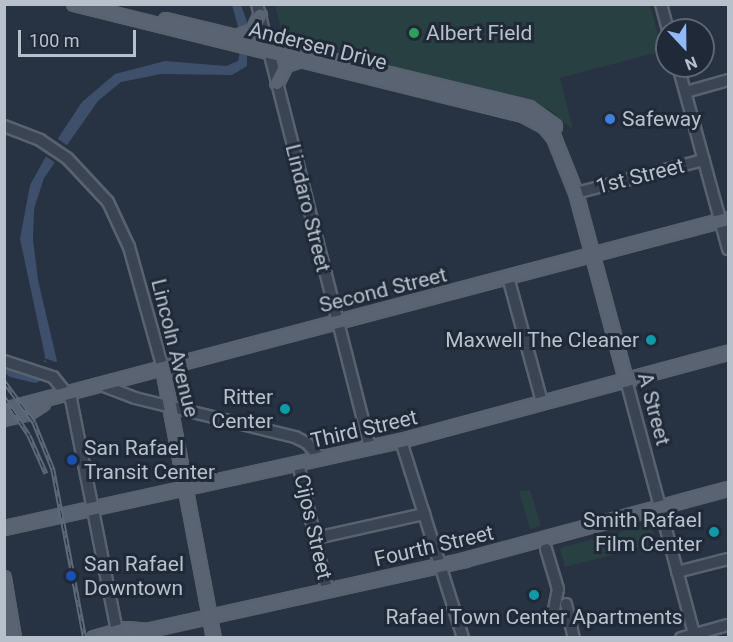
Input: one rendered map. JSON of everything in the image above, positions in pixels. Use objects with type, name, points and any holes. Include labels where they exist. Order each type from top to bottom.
[{"type":"main road","name":"Andersen Drive","points":[[74,4],[219,36],[253,41]]},
{"type":"main road","name":"Andersen Drive","points":[[100,4],[219,36],[237,36],[298,61],[524,115],[553,130]]},
{"type":"main road","points":[[253,41],[259,10]]},
{"type":"main road","name":"Andersen Drive","points":[[268,49],[528,108],[553,130]]},
{"type":"main road","points":[[277,83],[286,65],[298,61]]},
{"type":"main road","name":"A Street","points":[[553,130],[570,159],[576,193],[626,380]]},
{"type":"main road","name":"Second Street","points":[[4,410],[70,395],[336,322],[725,220]]},
{"type":"main road","name":"Third Street","points":[[4,528],[400,441],[729,353]]},
{"type":"main road","name":"Lincoln Avenue","points":[[163,369],[214,638]]},
{"type":"main road","name":"Second Street","points":[[4,419],[29,413],[49,400]]},
{"type":"main road","name":"Fourth Street","points":[[130,638],[146,631],[210,616],[441,566],[729,489]]},
{"type":"main road","points":[[4,578],[14,638]]},
{"type":"main road","name":"Fourth Street","points":[[94,638],[117,631],[146,631]]},
{"type":"street","name":"Lindaro Street","points":[[259,10],[336,322],[370,447]]},
{"type":"street","points":[[682,78],[704,160],[725,220],[729,249]]},
{"type":"street","points":[[686,92],[729,80]]},
{"type":"street","name":"Lincoln Avenue","points":[[4,126],[49,146],[67,158],[99,189],[121,226],[163,369]]},
{"type":"street","name":"1st Street","points":[[576,193],[704,160]]},
{"type":"street","points":[[508,277],[542,402]]},
{"type":"street","points":[[4,361],[53,377],[70,395],[117,631]]},
{"type":"street","name":"A Street","points":[[626,380],[693,634]]},
{"type":"street","points":[[104,386],[171,406],[295,437],[307,442],[320,458]]},
{"type":"street","points":[[400,441],[463,638]]},
{"type":"street","name":"Cijos Street","points":[[298,463],[327,590]]},
{"type":"street","points":[[316,538],[424,514]]},
{"type":"street","points":[[546,549],[558,589],[554,610]]},
{"type":"street","points":[[677,572],[729,559]]},
{"type":"street","points":[[566,604],[574,638]]},
{"type":"street","points":[[681,638],[729,625]]},
{"type":"green space","points":[[275,5],[650,5],[655,24],[655,53],[560,78],[573,130],[549,109],[283,37]]},
{"type":"green space","points":[[530,490],[541,526],[530,529],[519,491]]},
{"type":"green space","points":[[646,525],[653,529],[656,543],[648,553],[646,546],[565,567],[560,548]]},
{"type":"water","points":[[232,5],[241,5],[247,22],[247,66],[232,75],[161,74],[121,82],[98,101],[44,178],[34,209],[33,239],[38,280],[57,361],[43,380],[35,383],[10,377],[5,373],[4,366],[42,368],[45,356],[20,239],[30,185],[45,158],[82,102],[115,74],[165,61],[226,66],[238,61],[242,41]]},
{"type":"pier","points":[[55,137],[68,146],[57,164],[44,155]]},
{"type":"pier","points":[[41,357],[59,363],[46,381],[31,372],[42,361],[48,363]]},
{"type":"railway","points":[[4,381],[34,422],[53,469],[85,638]]},
{"type":"railway","points":[[4,397],[29,435],[46,473]]},
{"type":"place","name":"Albert Field","points":[[414,33]]},
{"type":"place","name":"Safeway","points":[[610,119]]},
{"type":"place","name":"Maxwell The Cleaner","points":[[651,340]]},
{"type":"place","name":"Ritter Center","points":[[285,409]]},
{"type":"place","name":"San Rafael Transit Center","points":[[72,460]]},
{"type":"place","name":"Smith Rafael Film Center","points":[[714,532]]},
{"type":"place","name":"San Rafael Downtown","points":[[71,576]]},
{"type":"place","name":"Rafael Town Center Apartments","points":[[534,595]]}]
